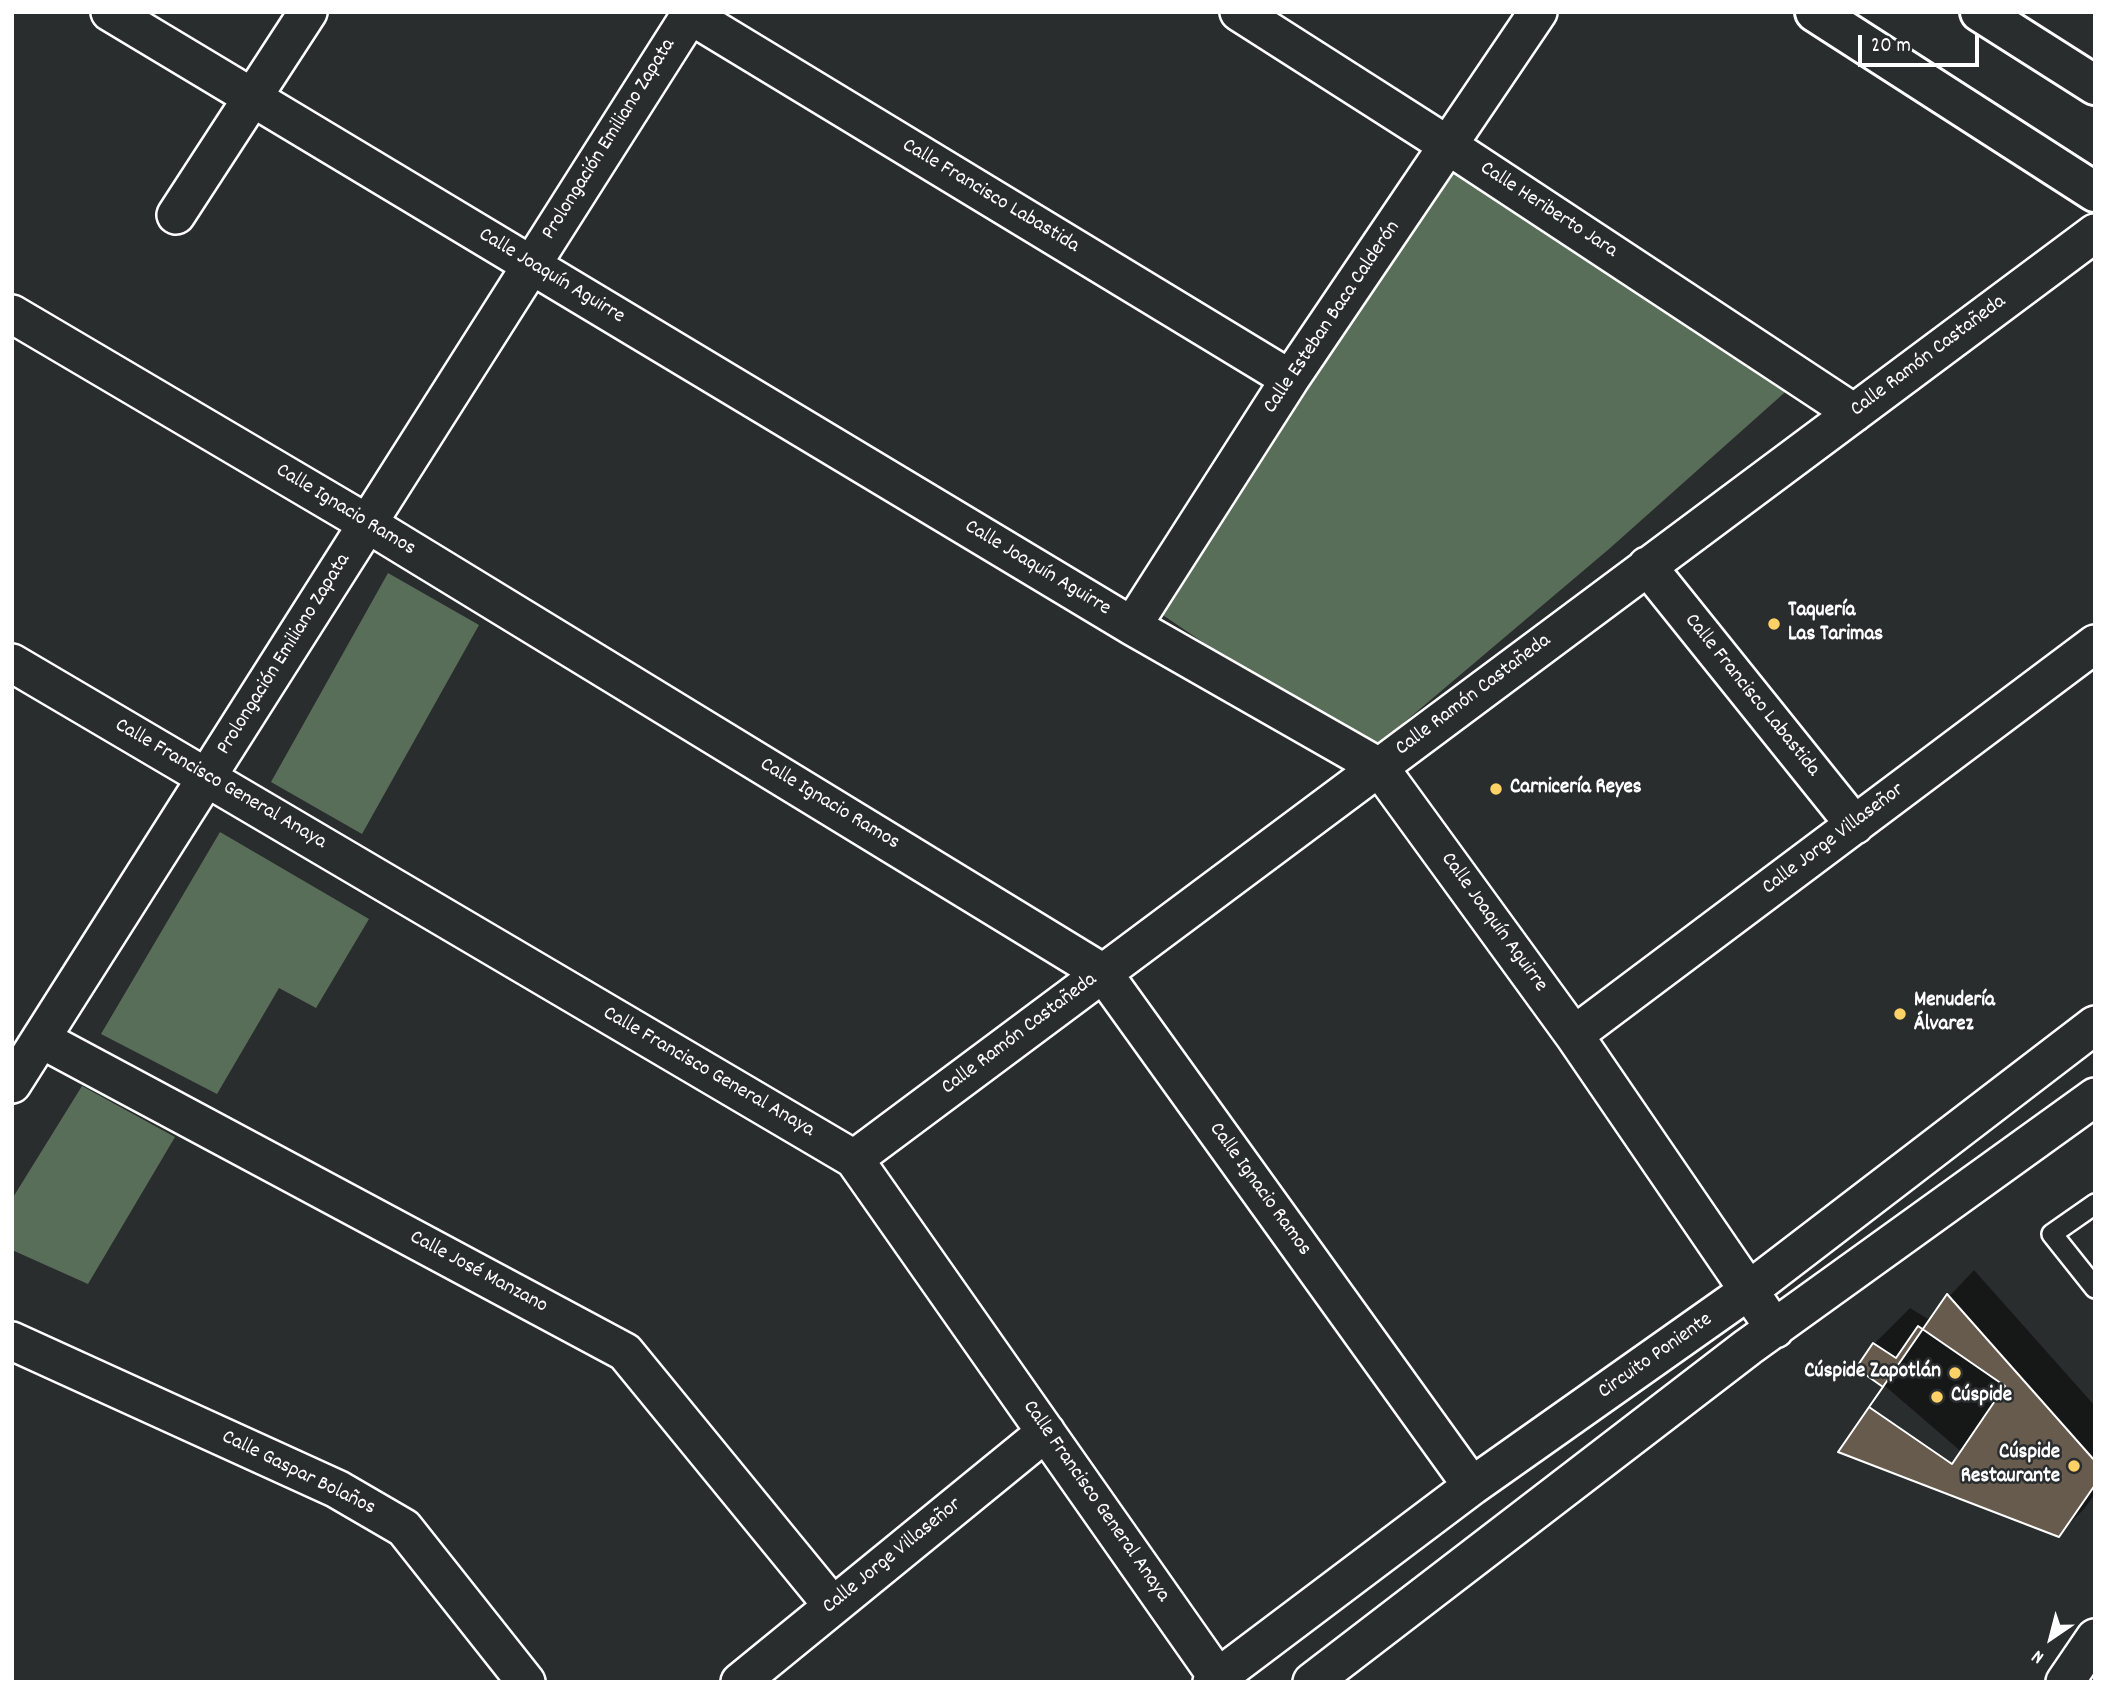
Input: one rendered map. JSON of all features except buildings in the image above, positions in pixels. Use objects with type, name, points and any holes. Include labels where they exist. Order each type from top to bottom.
[{"type":"street","name":"Calle Joaquín Aguirre","points":[[110,12],[1132,626],[1379,766],[1574,1035],[1774,1329]]},
{"type":"street","points":[[176,215],[308,12]]},
{"type":"street","name":"Calle Heriberto Jara","points":[[1239,12],[1449,146],[1854,413]]},
{"type":"street","name":"Calle Esteban Baca Calderón","points":[[1132,626],[1290,379],[1538,12]]},
{"type":"street","points":[[1815,12],[2095,192]]},
{"type":"street","points":[[1980,12],[2095,85]]},
{"type":"street","name":"Prolongación Emiliano Zapata","points":[[12,1084],[691,14]]},
{"type":"street","name":"Calle Francisco Labastida","points":[[691,14],[1290,379]]},
{"type":"street","name":"Calle Ramón Castañeda","points":[[854,1158],[2095,233]]},
{"type":"street","name":"Calle Ignacio Ramos","points":[[12,314],[368,524],[1102,973],[1472,1486]]},
{"type":"street","name":"Calle Francisco Labastida","points":[[1647,566],[1855,825]]},
{"type":"street","name":"Calle Jorge Villaseñor","points":[[1574,1035],[2095,644]]},
{"type":"street","name":"Calle Francisco General Anaya","points":[[12,663],[854,1158],[1217,1680]]},
{"type":"street","name":"Circuito Poniente","points":[[1217,1680],[1472,1486],[1748,1291],[2095,1025]]},
{"type":"street","name":"Calle José Manzano","points":[[41,1039],[625,1352],[833,1606]]},
{"type":"street","points":[[1312,1682],[1774,1329],[2095,1097]]},
{"type":"street","name":"Calle Gaspar Bolaños","points":[[12,1341],[337,1489],[404,1528],[526,1682]]},
{"type":"street","name":"Calle Jorge Villaseñor","points":[[740,1682],[1046,1432]]},
{"type":"street","points":[[2065,1682],[2095,1638]]},
{"type":"lane","points":[[2095,1204],[2052,1234],[2095,1288]]},
{"type":"green space","points":[[1442,165],[1792,386],[1609,549],[1362,758],[1276,692],[1151,607]]},
{"type":"green space","points":[[388,573],[479,625],[362,834],[271,782]]},
{"type":"green space","points":[[220,832],[369,919],[316,1008],[279,988],[217,1094],[101,1034]]},
{"type":"green space","points":[[82,1086],[175,1137],[88,1284],[12,1250],[12,1199]]},
{"type":"place","name":"Taquería Las Tarimas","points":[[1774,624]]},
{"type":"place","name":"Carnicería Reyes","points":[[1496,789]]},
{"type":"place","name":"Menudería Álvarez","points":[[1900,1014]]},
{"type":"place","name":"Cúspide Zapotlán","points":[[1955,1373]]},
{"type":"place","name":"Cúspide","points":[[1937,1397]]},
{"type":"place","name":"Cúspide Restaurante","points":[[2074,1466]]}]
